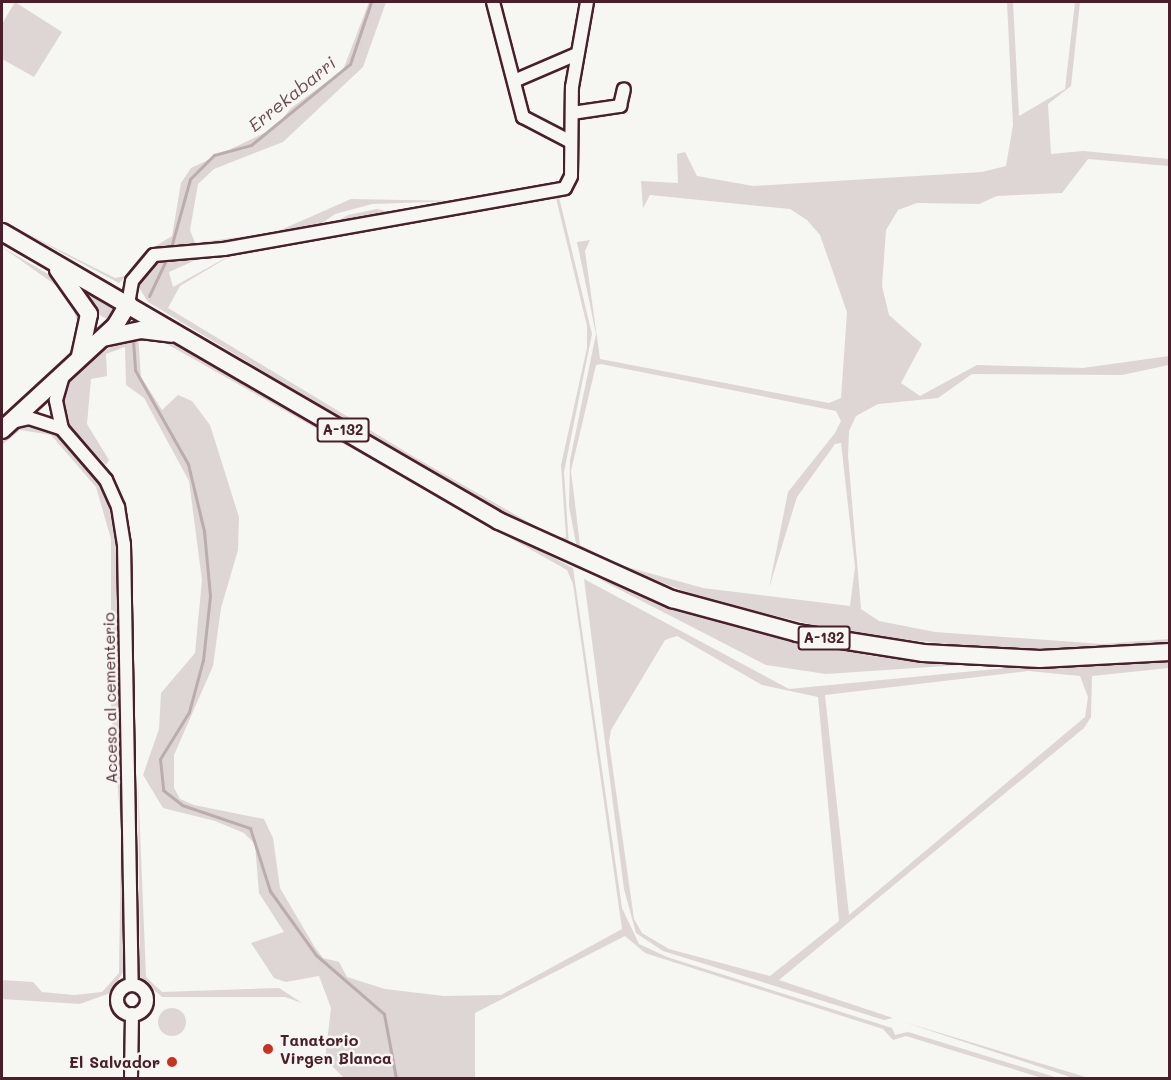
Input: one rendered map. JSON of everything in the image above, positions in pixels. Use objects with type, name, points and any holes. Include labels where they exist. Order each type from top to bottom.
[{"type":"main road","name":"A-132","points":[[2,232],[500,521],[672,599],[797,633],[923,653],[1040,659],[1170,652]]},
{"type":"main road","points":[[48,259],[89,314],[115,326]]},
{"type":"main road","points":[[6,426],[115,326],[128,304]]},
{"type":"main road","points":[[78,360],[89,314]]},
{"type":"main road","points":[[103,338],[141,330],[188,339]]},
{"type":"street","points":[[493,2],[523,117],[572,142]]},
{"type":"street","points":[[128,304],[132,281],[154,255],[224,249],[565,188],[572,176],[572,113],[577,54],[586,2]]},
{"type":"street","points":[[514,81],[577,54]]},
{"type":"street","points":[[572,113],[620,106],[624,88]]},
{"type":"street","points":[[6,426],[29,418],[57,423],[56,400],[63,374]]},
{"type":"street","name":"Acceso al cementerio","points":[[36,400],[106,480],[124,544],[132,985]]},
{"type":"street","points":[[131,1078],[132,1014],[147,1001],[143,990],[132,985],[118,997],[122,1011],[132,1014]]},
{"type":"shaded area","points":[[15,2],[62,32],[34,77],[2,59],[2,24]]},
{"type":"shaded area","points":[[369,2],[386,2],[363,67],[283,142],[214,169],[198,184],[190,230],[195,243],[276,232],[351,199],[458,201],[372,204],[335,214],[315,228],[150,253],[119,283],[2,221],[115,278],[125,276],[143,254],[172,236],[181,183],[191,168],[275,128],[291,108],[343,70]]},
{"type":"shaded area","points":[[1007,2],[1013,2],[1019,116],[1065,89],[1075,2],[1080,2],[1071,86],[1048,104],[1051,154],[1083,151],[1169,159],[1169,166],[1088,159],[1062,193],[997,196],[979,204],[917,203],[898,210],[886,230],[882,286],[889,315],[922,344],[901,383],[920,396],[977,365],[1083,368],[1169,356],[1169,365],[1122,375],[972,374],[938,398],[878,404],[856,416],[849,431],[848,455],[861,609],[879,621],[935,632],[1102,644],[1169,639],[1169,644],[1008,650],[850,634],[699,597],[577,549],[569,506],[570,460],[596,334],[577,242],[590,240],[585,251],[600,359],[829,403],[841,398],[847,312],[820,235],[807,220],[790,209],[650,195],[643,208],[641,181],[678,183],[677,154],[685,152],[697,176],[753,186],[982,172],[1006,166],[1013,125]],"holes":[[[601,364],[836,411],[841,421],[835,433],[788,492],[769,588],[797,497],[835,444],[841,443],[855,567],[850,606],[703,588],[620,565],[580,545],[571,471],[596,365]]]},
{"type":"shaded area","points":[[558,193],[592,334],[564,472],[569,547],[459,489],[148,302],[138,286],[143,268],[159,258],[209,254],[169,272],[173,287],[238,251],[332,234],[230,256],[180,286],[168,308],[416,458],[558,539],[566,537],[561,465],[587,348],[587,326],[556,198],[355,230]]},
{"type":"shaded area","points":[[377,209],[390,212],[332,224],[348,215]]},
{"type":"shaded area","points":[[2,247],[68,286],[82,311],[73,357],[2,421],[69,353],[79,326],[68,294]]},
{"type":"shaded area","points":[[84,291],[114,309],[108,320],[93,311]]},
{"type":"shaded area","points":[[138,335],[141,377],[162,410],[178,395],[192,401],[210,425],[239,517],[238,550],[221,608],[213,666],[174,755],[174,788],[180,799],[194,805],[264,819],[273,838],[280,888],[323,958],[339,962],[347,977],[385,989],[444,996],[501,995],[622,929],[573,584],[567,570],[158,339],[166,338],[455,506],[573,568],[622,908],[639,944],[667,957],[892,1028],[895,1035],[908,1032],[1058,1078],[1042,1078],[906,1036],[893,1040],[883,1029],[645,953],[625,936],[475,1013],[475,1078],[344,1078],[325,1059],[331,1008],[319,976],[286,982],[274,978],[251,943],[284,932],[259,893],[255,844],[244,833],[215,821],[163,808],[143,775],[159,729],[161,693],[195,653],[202,580],[189,481],[144,398],[126,385],[125,347],[106,354],[107,376],[91,379],[87,424],[109,460],[106,465],[62,418],[60,393],[65,381],[94,355]]},
{"type":"shaded area","points":[[21,424],[47,425],[91,473],[106,494],[116,540],[125,969],[110,993],[80,1004],[2,999],[2,980],[33,982],[42,992],[74,995],[102,992],[119,973],[121,828],[111,704],[111,539],[96,487],[51,435],[20,430],[2,445],[2,439]]},
{"type":"shaded area","points":[[597,578],[745,630],[872,656],[960,665],[826,674],[766,665]]},
{"type":"shaded area","points":[[584,579],[789,689],[1016,667],[1169,661],[1169,668],[1092,676],[1091,717],[1084,728],[779,980],[893,1018],[884,1020],[663,951],[636,933],[624,889]],"holes":[[[677,636],[762,685],[818,697],[839,921],[770,976],[669,949],[642,933],[634,919],[609,742],[611,730],[665,640]],[[1028,671],[1080,676],[1088,697],[1085,717],[849,915],[825,695]]]},
{"type":"shaded area","points":[[138,782],[146,977],[162,992],[279,988],[302,1003],[285,997],[162,997],[140,978]]},
{"type":"shaded area","points":[[172,1008],[182,1012],[186,1022],[182,1032],[172,1036],[162,1032],[158,1022],[162,1012]]},
{"type":"shaded area","points":[[904,1022],[1089,1078],[1073,1078]]},
{"type":"waterway","name":"Errekabarri","points":[[172,244],[190,179],[214,155],[251,145],[350,64],[371,2]]},
{"type":"waterway","name":"Errekabarri","points":[[149,296],[167,258]]},
{"type":"waterway","name":"Errekabarri","points":[[133,340],[135,370],[188,464],[204,531],[210,596],[203,660],[189,712],[160,759],[163,790],[182,805],[250,828],[270,891],[316,955],[384,1014],[396,1078]]},
{"type":"place","name":"Tanatorio Virgen Blanca","points":[[268,1049]]},
{"type":"place","name":"El Salvador","points":[[172,1062]]}]
